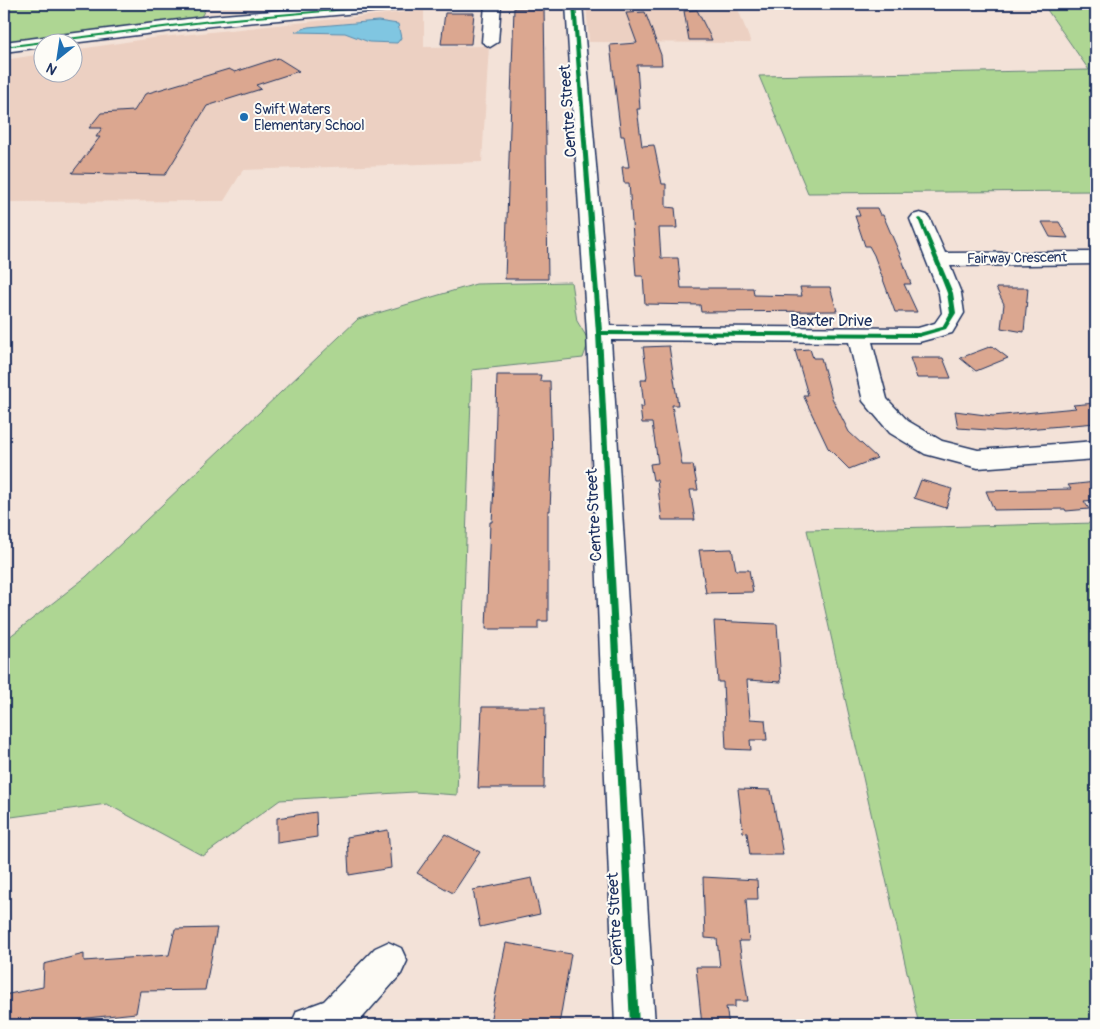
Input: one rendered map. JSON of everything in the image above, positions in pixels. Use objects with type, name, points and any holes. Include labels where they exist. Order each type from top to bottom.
[{"type":"street","points":[[4,48],[211,21],[402,4]]},
{"type":"street","points":[[490,42],[493,4]]},
{"type":"street","name":"Centre Street","points":[[574,4],[599,333],[634,1025]]},
{"type":"street","name":"Baxter Drive","points":[[599,333],[919,335],[944,328],[953,313],[950,293],[920,219]]},
{"type":"street","name":"Fairway Crescent","points":[[937,260],[1096,258]]},
{"type":"street","points":[[859,335],[875,401],[899,427],[934,448],[978,459],[1096,450]]},
{"type":"street","points":[[311,1025],[336,1018],[388,961]]},
{"type":"shaded area","points":[[586,4],[736,4],[751,43],[589,42]]},
{"type":"shaded area","name":"Swift Waters Elementary School","points":[[424,10],[424,47],[489,46],[482,162],[243,170],[224,201],[4,202],[4,60],[32,56],[32,82],[82,82],[82,49],[152,38]]},
{"type":"green space","points":[[4,4],[208,4],[201,17],[82,34],[82,32],[32,32],[32,41],[4,45]]},
{"type":"green space","points":[[1043,4],[1096,4],[1096,191],[808,193],[759,76],[1089,70]]},
{"type":"green space","points":[[571,282],[577,321],[589,341],[583,358],[472,370],[457,795],[414,792],[280,800],[203,856],[107,804],[4,818],[4,641],[86,577],[358,319],[476,284]]},
{"type":"green space","points":[[1096,523],[1096,1025],[919,1025],[807,530]]},
{"type":"water","points":[[378,21],[398,24],[401,38],[397,43],[369,42],[345,33],[295,32],[308,27]]},
{"type":"building","points":[[514,8],[544,8],[548,279],[505,279]]},
{"type":"building","points":[[697,10],[712,40],[689,40],[684,11]]},
{"type":"building","points":[[645,12],[661,55],[662,65],[637,65],[640,109],[637,109],[642,146],[654,145],[662,184],[666,184],[666,207],[675,208],[677,228],[659,228],[661,258],[678,258],[681,288],[753,288],[754,295],[802,296],[800,287],[830,287],[837,311],[701,312],[700,305],[645,304],[643,276],[636,276],[629,183],[624,183],[622,167],[629,167],[624,136],[621,136],[610,45],[637,43],[626,13]]},
{"type":"building","points":[[445,13],[474,13],[471,44],[441,44]]},
{"type":"building","points":[[278,58],[299,71],[256,85],[261,89],[207,106],[165,175],[72,173],[100,137],[96,137],[102,128],[89,128],[101,113],[134,111],[145,94],[229,69],[235,72]]},
{"type":"building","points":[[857,208],[877,208],[880,215],[883,215],[911,284],[904,284],[917,312],[895,312],[874,255],[869,246],[865,246],[855,216],[860,216]]},
{"type":"building","points":[[1042,222],[1059,222],[1068,238],[1050,237]]},
{"type":"building","points":[[996,288],[1028,288],[1024,332],[1001,328],[1004,304]]},
{"type":"building","points":[[669,346],[678,405],[672,405],[682,465],[693,465],[698,490],[690,490],[695,520],[662,520],[657,480],[653,480],[650,464],[658,463],[652,423],[642,423],[640,407],[644,407],[641,380],[646,380],[647,376],[643,347]]},
{"type":"building","points":[[992,346],[1008,358],[976,371],[960,358]]},
{"type":"building","points":[[810,349],[813,358],[821,358],[832,398],[849,432],[877,458],[849,469],[828,448],[803,395],[808,395],[795,350]]},
{"type":"building","points":[[910,358],[943,358],[951,378],[917,378]]},
{"type":"building","points":[[497,375],[541,375],[540,381],[550,381],[552,461],[550,511],[548,511],[548,621],[538,621],[538,629],[486,629],[490,522],[492,522],[494,486]]},
{"type":"building","points":[[1096,403],[1096,423],[1003,431],[958,428],[955,411],[993,416],[1076,408],[1073,405]]},
{"type":"building","points":[[921,480],[952,489],[946,508],[914,498]]},
{"type":"building","points":[[1096,482],[1096,500],[1084,501],[1089,509],[1066,511],[1065,509],[994,510],[986,491],[1071,489],[1068,485]]},
{"type":"building","points":[[732,549],[736,570],[749,570],[753,592],[706,593],[699,550]]},
{"type":"building","points":[[714,621],[777,624],[781,682],[747,680],[750,719],[765,720],[767,740],[750,740],[751,750],[726,749],[723,682],[718,682]]},
{"type":"building","points":[[482,707],[545,707],[544,788],[478,788]]},
{"type":"building","points":[[738,789],[771,790],[783,855],[750,855],[747,833],[743,832]]},
{"type":"building","points":[[316,812],[317,837],[277,843],[277,818]]},
{"type":"building","points":[[388,830],[391,868],[349,875],[347,837]]},
{"type":"building","points":[[445,834],[480,852],[453,893],[417,873]]},
{"type":"building","points":[[703,877],[757,880],[758,899],[746,899],[749,941],[739,941],[748,1001],[735,1001],[735,1007],[726,1007],[729,1025],[702,1025],[696,967],[720,967],[717,939],[705,938]]},
{"type":"building","points":[[532,878],[540,914],[480,927],[473,890]]},
{"type":"building","points":[[217,928],[205,990],[140,991],[136,1013],[87,1018],[57,1025],[4,1025],[4,995],[43,987],[44,964],[84,954],[84,961],[169,955],[175,929]]},
{"type":"building","points":[[506,943],[571,954],[559,1025],[510,1025],[490,1022]]},
{"type":"cycle path","points":[[4,47],[211,21],[403,4]]},
{"type":"cycle path","points":[[574,4],[599,333],[635,1025]]},
{"type":"cycle path","points":[[599,333],[919,335],[944,328],[953,313],[950,293],[920,219]]},
{"type":"place","name":"Swift Waters Elementary School","points":[[244,117]]}]
